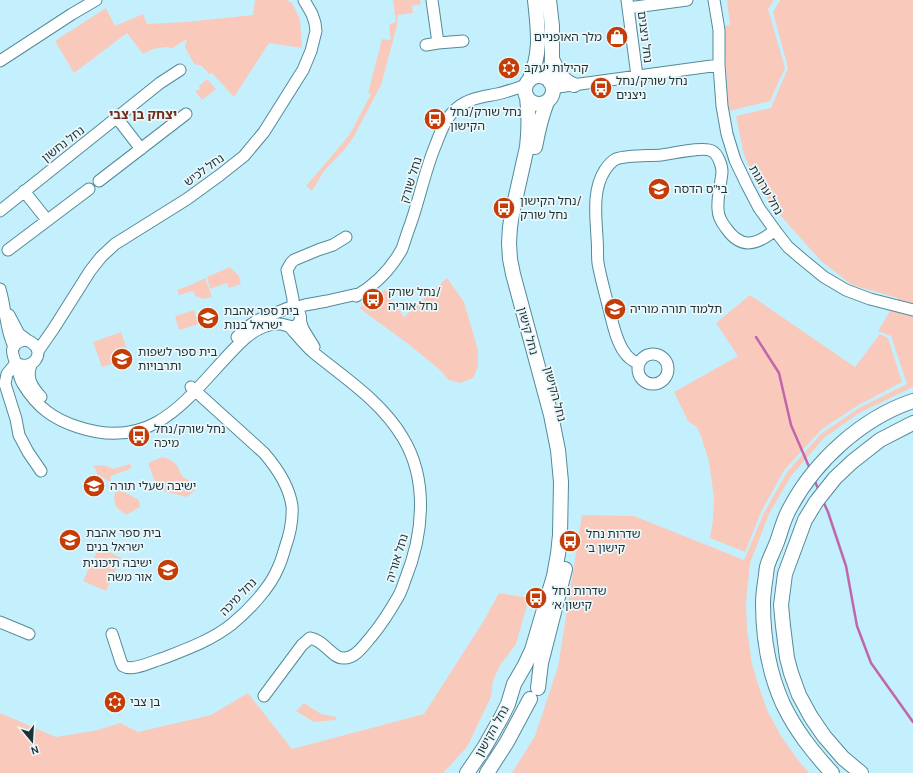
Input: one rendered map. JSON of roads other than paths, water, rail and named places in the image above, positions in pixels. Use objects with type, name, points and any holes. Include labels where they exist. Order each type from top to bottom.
[{"type":"main road","points":[[527,90],[533,78],[539,76],[546,78],[550,91],[543,104],[536,104],[531,102],[527,90],[537,60],[538,26],[535,0]]},
{"type":"main road","name":"נחל הקישון","points":[[487,773],[507,742],[534,693],[563,578],[570,536],[570,466],[565,437],[560,412],[528,294],[520,257],[519,243],[521,215],[539,127],[550,91],[552,26],[549,0]]},
{"type":"main road","points":[[552,59],[564,80],[569,84],[574,85]]},
{"type":"main road","name":"נחל קישון","points":[[515,682],[532,650],[554,576],[561,521],[560,466],[555,435],[510,259],[509,243],[512,214],[527,146],[529,111],[527,90]]},
{"type":"main road","points":[[832,773],[811,750],[796,728],[783,703],[774,679],[769,661],[764,627],[763,602],[767,567],[789,509],[801,489],[821,462],[870,422],[913,401]]},
{"type":"main road","points":[[861,773],[843,758],[824,736],[811,717],[799,695],[787,658],[783,626],[781,605],[785,574],[805,520],[816,502],[835,478],[852,462],[880,440],[913,423]]},
{"type":"main road","points":[[525,675],[529,676],[535,680],[534,693],[522,699],[518,698],[514,691],[515,682],[525,675]]},
{"type":"main road","name":"נחל הקישון","points":[[466,773],[501,718],[508,704],[515,682]]},
{"type":"street","points":[[0,60],[96,0]]},
{"type":"street","name":"נחל לכיש","points":[[38,351],[90,271],[101,257],[115,244],[187,199],[220,175],[244,156],[264,132],[303,70],[311,51],[316,31],[315,23],[304,0]]},
{"type":"street","points":[[432,0],[438,43]]},
{"type":"street","points":[[628,4],[688,0]]},
{"type":"street","name":"נחל ערוגות","points":[[714,0],[719,30],[719,65],[722,106],[727,134],[735,160],[759,208],[788,247],[824,277],[846,290],[870,299],[913,310]]},
{"type":"street","name":"נחל ניצנים","points":[[628,4],[637,76]]},
{"type":"street","points":[[426,45],[463,41]]},
{"type":"street","points":[[550,91],[558,87],[719,65]]},
{"type":"street","name":"נחל נחשון","points":[[0,211],[160,83],[180,70]]},
{"type":"street","name":"נחל שורק","points":[[301,319],[316,310],[345,302],[362,293],[373,285],[393,263],[402,248],[413,218],[428,164],[443,126],[450,115],[457,108],[478,97],[527,90]]},
{"type":"street","points":[[99,181],[186,114]]},
{"type":"street","points":[[117,118],[141,149]]},
{"type":"street","points":[[639,364],[633,361],[624,352],[615,333],[598,262],[596,213],[598,187],[606,169],[614,160],[627,157],[661,155],[697,149],[708,149],[718,158],[722,166],[718,210],[722,223],[729,233],[738,241],[748,243],[764,239],[775,230]]},
{"type":"street","points":[[8,250],[89,189]]},
{"type":"street","points":[[24,191],[47,220]]},
{"type":"street","points":[[291,308],[300,312],[301,319],[296,325],[288,326],[283,322],[282,313],[291,308],[293,299],[287,270],[291,263],[294,260],[333,245],[346,237]]},
{"type":"street","points":[[0,289],[6,322],[14,347],[12,356],[16,363],[22,366],[31,365],[36,360],[38,351],[35,345],[19,334],[4,308]]},
{"type":"street","name":"נחל שורק","points":[[16,363],[20,380],[26,390],[36,403],[49,414],[60,421],[87,430],[103,433],[124,433],[152,426],[175,410],[241,333],[249,326],[263,318],[291,308],[362,293]]},
{"type":"street","name":"נחל אוריה","points":[[301,319],[303,329],[327,363]]},
{"type":"street","name":"נחל שורק","points":[[31,365],[28,375],[35,390],[46,402],[63,415],[74,421],[88,425],[104,427],[122,426],[149,419],[166,410],[193,389],[254,332],[263,327],[274,324],[288,326]]},
{"type":"street","name":"נחל אוריה","points":[[264,696],[302,644],[310,638],[315,638],[337,656],[343,658],[350,657],[357,653],[377,629],[399,596],[409,570],[420,528],[419,484],[414,460],[404,438],[386,414],[361,391],[313,352],[288,326]]},
{"type":"street","name":"נחל לכיש","points":[[29,341],[46,335],[54,328]]},
{"type":"street","points":[[14,347],[20,342],[29,341]]},
{"type":"street","points":[[16,363],[7,374],[5,384],[16,419],[19,435],[41,471]]},
{"type":"street","name":"נחל מיכה","points":[[112,634],[121,662],[123,666],[129,668],[180,652],[216,636],[232,625],[257,600],[278,569],[289,538],[291,530],[292,505],[288,490],[281,475],[264,453],[193,389]]},
{"type":"street","points":[[0,622],[29,634]]},
{"type":"waterway","points":[[756,337],[779,373],[791,425],[810,469]]},
{"type":"waterway","points":[[814,479],[819,491]]},
{"type":"waterway","points":[[823,501],[846,566],[857,626],[871,663],[913,722]]},
{"type":"place","name":"מלך האופניים","points":[[617,37]]},
{"type":"place","name":"קהילות יעקב","points":[[509,68]]},
{"type":"place","name":"נחל שורק/נחל ניצנים","points":[[601,88]]},
{"type":"place","name":"נחל שורק/נחל הקישון","points":[[435,119]]},
{"type":"place","name":"בי\"ס הדסה","points":[[659,189]]},
{"type":"place","name":"נחל הקישון/ נחל שורק","points":[[504,208]]},
{"type":"place","name":"נחל שורק/ נחל אוריה","points":[[373,299]]},
{"type":"place","name":"תלמוד תורה מוריה","points":[[615,309]]},
{"type":"place","name":"בית ספר אהבת ישראל בנות","points":[[208,318]]},
{"type":"place","name":"בית ספר לשפות ותרבויות","points":[[122,359]]},
{"type":"place","name":"נחל שורק/נחל מיכה","points":[[139,436]]},
{"type":"place","name":"ישיבה שעלי תורה","points":[[94,486]]},
{"type":"place","name":"בית ספר אהבת ישראל בנים","points":[[70,540]]},
{"type":"place","name":"שדרות נחל קישון ב׳","points":[[570,541]]},
{"type":"place","name":"ישיבה תיכונית אור משה","points":[[168,570]]},
{"type":"place","name":"שדרות נחל קישון א׳","points":[[536,598]]},
{"type":"place","name":"בן צבי","points":[[115,702]]},
{"type":"district","name":"יצחק בן צבי","points":[[143,114]]}]
